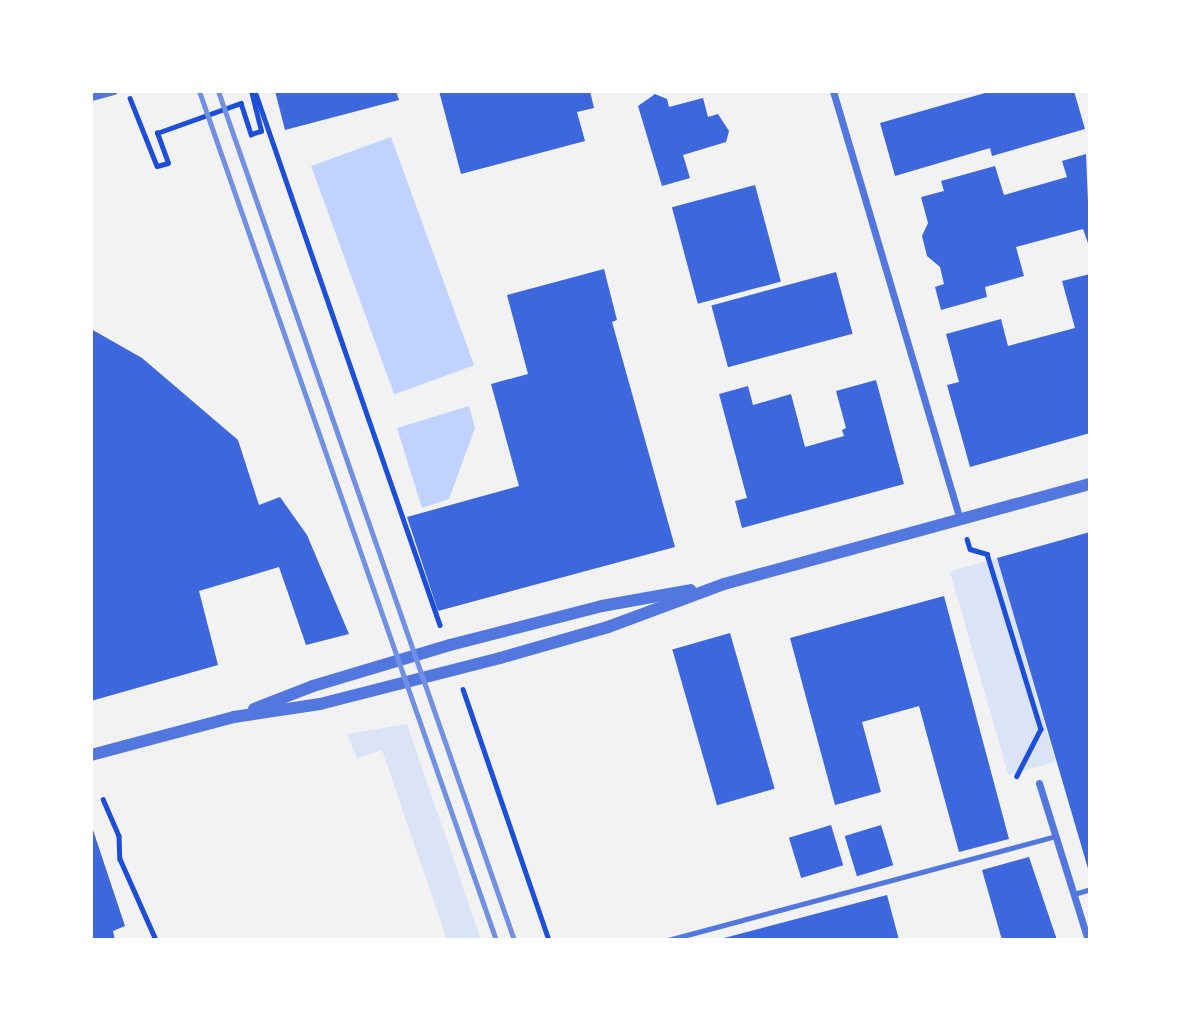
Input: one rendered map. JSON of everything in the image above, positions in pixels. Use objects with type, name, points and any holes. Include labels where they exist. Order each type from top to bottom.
[{"type":"street","points":[[91,97],[113,91]]},
{"type":"street","points":[[833,91],[960,519]]},
{"type":"street","points":[[91,755],[234,717],[320,704],[457,668],[608,626],[724,584],[1090,484]]},
{"type":"street","points":[[234,717],[313,685],[450,645],[602,606],[724,584]]},
{"type":"street","points":[[1039,783],[1088,940]]},
{"type":"lane","points":[[668,940],[1056,836]]},
{"type":"lane","points":[[1074,894],[1090,889]]},
{"type":"path","points":[[127,91],[157,166],[168,163],[157,133],[241,103],[251,134],[261,131],[250,99],[253,91]]},
{"type":"path","points":[[253,91],[433,613],[450,645]]},
{"type":"path","points":[[970,549],[987,554],[1041,729],[1017,776]]},
{"type":"path","points":[[457,668],[549,940]]},
{"type":"path","points":[[103,799],[118,836],[120,859],[156,940]]},
{"type":"shaded area","points":[[997,558],[1055,762],[1008,775],[950,572]]},
{"type":"shaded area","points":[[407,724],[481,940],[447,940],[382,750],[357,758],[347,734]]},
{"type":"water","points":[[391,137],[474,365],[394,394],[311,166]]},
{"type":"water","points":[[469,406],[475,428],[449,499],[422,508],[397,428]]},
{"type":"building","points":[[275,91],[396,91],[399,100],[285,130]]},
{"type":"building","points":[[439,91],[590,91],[594,108],[577,112],[585,141],[461,174]]},
{"type":"building","points":[[992,91],[1074,91],[1085,129],[992,156],[990,148],[895,176],[880,123]]},
{"type":"building","points":[[655,94],[667,99],[669,107],[703,98],[708,117],[718,114],[729,131],[726,142],[683,155],[690,178],[662,186],[638,106]]},
{"type":"building","points":[[1086,154],[1090,249],[1083,229],[1016,247],[1024,276],[985,287],[987,297],[941,310],[935,287],[944,284],[940,267],[927,256],[922,236],[928,223],[921,197],[944,191],[941,181],[995,166],[1004,195],[1067,177],[1062,161]]},
{"type":"building","points":[[755,185],[781,282],[698,304],[672,207]]},
{"type":"building","points":[[604,269],[617,320],[612,322],[675,547],[438,611],[407,517],[519,486],[491,384],[528,374],[507,295]]},
{"type":"building","points":[[836,272],[853,334],[728,367],[711,305]]},
{"type":"building","points":[[1090,274],[1090,433],[970,467],[947,385],[959,382],[946,334],[1001,319],[1008,346],[1075,328],[1062,281]]},
{"type":"building","points":[[91,329],[142,358],[238,440],[259,505],[280,497],[307,535],[349,634],[306,645],[279,567],[199,591],[218,665],[91,701]]},
{"type":"building","points":[[876,380],[904,484],[742,528],[735,501],[747,498],[719,394],[748,386],[753,405],[791,394],[805,447],[844,436],[842,430],[846,428],[836,391]]},
{"type":"building","points":[[1090,532],[1090,872],[1089,872],[997,558]]},
{"type":"building","points":[[944,596],[1009,839],[959,852],[919,706],[862,722],[881,792],[835,805],[790,638]]},
{"type":"building","points":[[730,633],[775,789],[717,805],[672,650]]},
{"type":"building","points":[[91,824],[125,926],[113,931],[115,940],[91,940]]},
{"type":"building","points":[[831,825],[843,865],[801,878],[789,838]]},
{"type":"building","points":[[881,825],[893,865],[857,876],[845,836]]},
{"type":"building","points":[[1029,857],[1057,940],[1002,940],[982,870]]},
{"type":"building","points":[[887,895],[899,940],[720,940],[720,939]]},
{"type":"railway","points":[[199,91],[496,940]]},
{"type":"railway","points":[[218,91],[514,940]]}]
